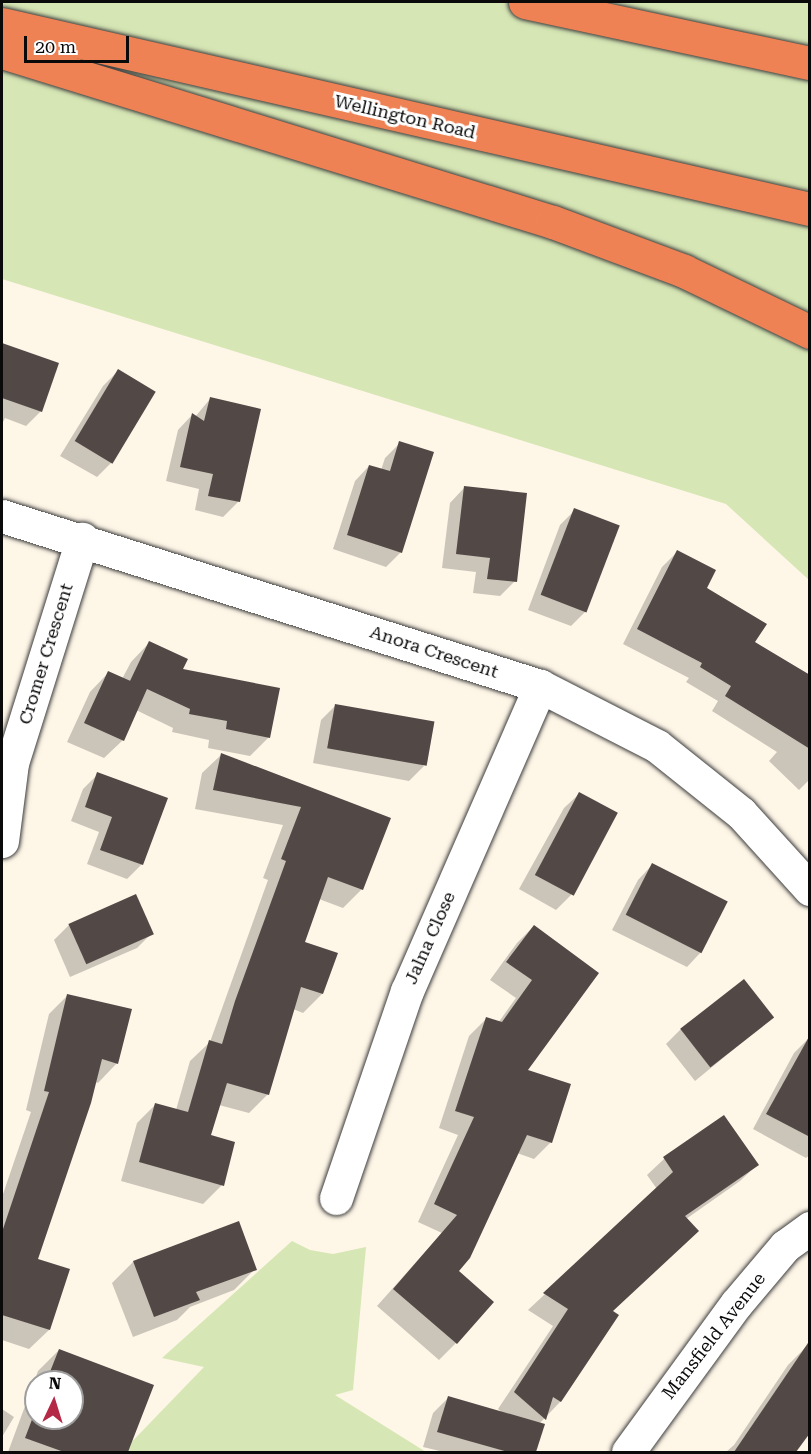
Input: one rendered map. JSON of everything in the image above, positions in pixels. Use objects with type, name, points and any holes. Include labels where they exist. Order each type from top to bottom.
[{"type":"highway","points":[[525,2],[798,60]]},
{"type":"highway","name":"Wellington Road","points":[[2,24],[810,209]]},
{"type":"highway","points":[[2,52],[554,222],[684,271],[810,332]]},
{"type":"street","name":"Anora Crescent","points":[[2,516],[82,539],[540,686],[657,746],[741,813],[810,889]]},
{"type":"street","name":"Cromer Crescent","points":[[2,841],[12,763],[82,539]]},
{"type":"street","name":"Jalna Close","points":[[336,1197],[407,991],[540,686]]},
{"type":"street","name":"Mansfield Avenue","points":[[628,1452],[736,1304],[785,1246],[810,1228]]},
{"type":"green space","points":[[2,2],[809,2],[809,580],[726,504],[2,279]]},
{"type":"green space","points":[[292,1241],[310,1250],[333,1254],[366,1247],[353,1390],[335,1395],[426,1452],[122,1452],[204,1367],[162,1358]]},
{"type":"building","points":[[2,343],[59,363],[42,412],[2,398]]},
{"type":"building","points":[[118,369],[156,392],[112,464],[75,441]]},
{"type":"building","points":[[210,397],[261,409],[240,502],[208,496],[213,474],[180,467],[192,413],[204,421]]},
{"type":"building","points":[[399,441],[434,452],[402,553],[347,535],[369,465],[390,471]]},
{"type":"building","points":[[464,486],[527,493],[517,582],[487,579],[490,558],[456,554]]},
{"type":"building","points":[[574,508],[620,526],[586,612],[541,595]]},
{"type":"building","points":[[677,550],[716,570],[707,588],[767,624],[755,642],[810,675],[810,749],[725,696],[731,686],[700,667],[702,663],[637,629]]},
{"type":"building","points":[[149,641],[188,659],[183,669],[280,688],[270,738],[226,729],[227,721],[189,714],[190,709],[147,689],[124,741],[84,723],[108,671],[130,681]]},
{"type":"building","points":[[335,704],[434,722],[427,766],[327,748]]},
{"type":"building","points":[[221,753],[391,818],[363,890],[328,877],[305,942],[338,953],[323,994],[301,987],[269,1095],[227,1083],[211,1135],[235,1142],[224,1186],[139,1162],[155,1103],[188,1112],[209,1040],[222,1044],[235,1001],[286,861],[281,859],[301,807],[213,790]]},
{"type":"building","points":[[97,772],[168,798],[143,865],[100,850],[112,817],[85,807]]},
{"type":"building","points":[[579,792],[618,813],[574,896],[535,875]]},
{"type":"building","points":[[652,863],[728,902],[701,953],[626,915]]},
{"type":"building","points":[[136,894],[154,934],[86,964],[68,924]]},
{"type":"building","points":[[534,925],[599,973],[528,1070],[571,1084],[552,1143],[527,1135],[470,1258],[459,1271],[494,1302],[457,1344],[393,1289],[457,1215],[434,1204],[474,1117],[455,1111],[486,1017],[502,1022],[532,980],[506,962]]},
{"type":"building","points":[[744,979],[774,1018],[710,1067],[680,1029]]},
{"type":"building","points":[[67,994],[132,1009],[118,1064],[102,1059],[91,1103],[38,1259],[70,1269],[50,1330],[2,1315],[2,1232],[49,1092],[44,1091]]},
{"type":"building","points":[[810,1035],[810,1137],[766,1114]]},
{"type":"building","points":[[724,1115],[759,1165],[685,1216],[699,1231],[613,1311],[619,1315],[561,1402],[553,1397],[546,1420],[514,1392],[568,1309],[543,1293],[673,1172],[663,1157]]},
{"type":"building","points":[[239,1221],[257,1270],[196,1292],[200,1300],[154,1317],[133,1261]]},
{"type":"building","points":[[810,1340],[810,1433],[796,1452],[734,1452]]},
{"type":"building","points":[[59,1349],[154,1385],[128,1452],[64,1452],[25,1438],[28,1430],[84,1430],[84,1370],[51,1370]]},
{"type":"building","points":[[448,1396],[545,1424],[536,1452],[508,1452],[437,1432]]}]
